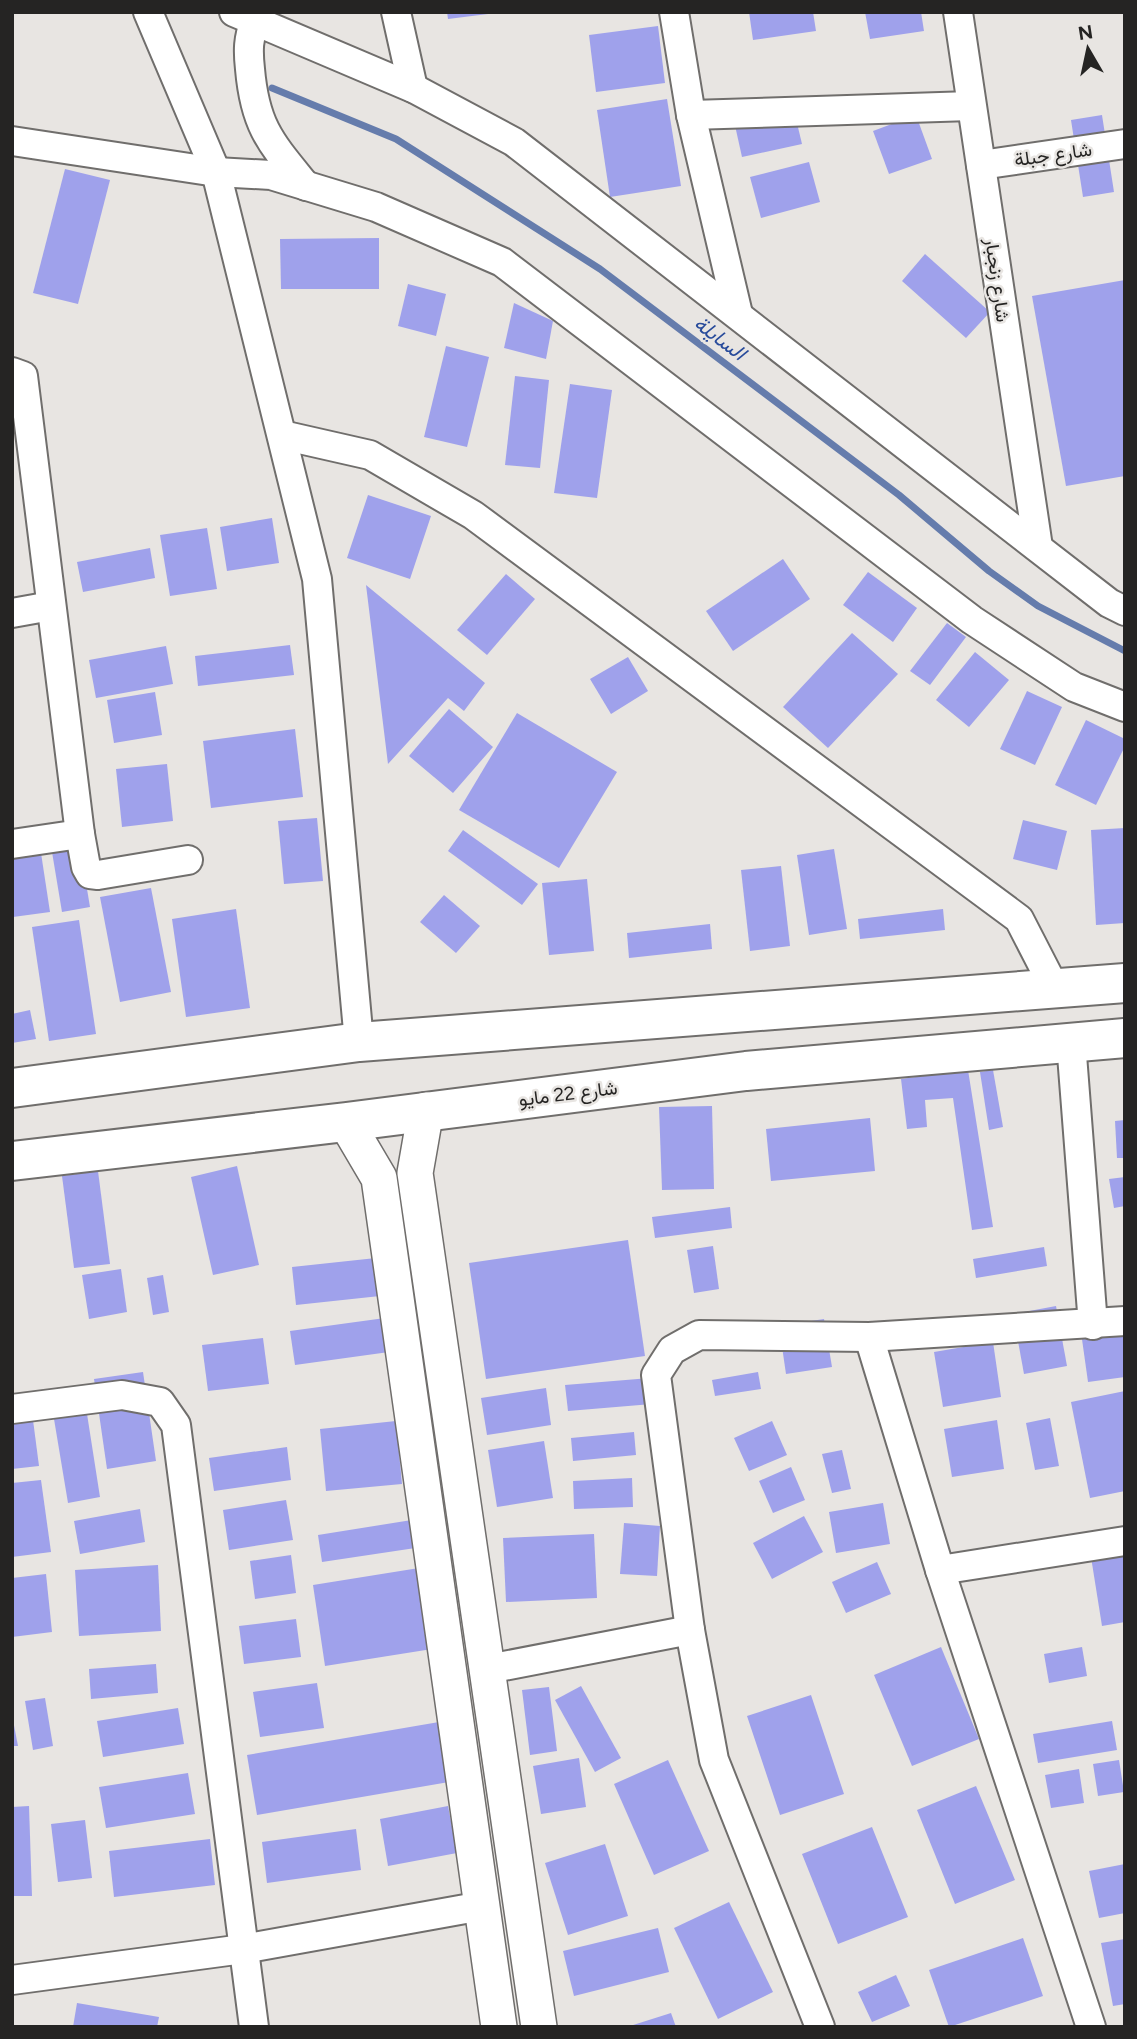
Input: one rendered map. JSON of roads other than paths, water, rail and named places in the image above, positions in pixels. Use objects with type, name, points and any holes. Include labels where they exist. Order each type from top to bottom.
[{"type":"main road","points":[[12,1088],[359,1042],[1125,983]]},
{"type":"main road","name":"شارع 22 مايو","points":[[12,1161],[746,1071],[1125,1038]]},
{"type":"street","points":[[148,12],[216,172],[317,579],[359,1042]]},
{"type":"street","points":[[396,12],[413,88]]},
{"type":"street","points":[[674,12],[691,115],[738,314]]},
{"type":"street","name":"شارع زنجبار","points":[[958,12],[1038,547]]},
{"type":"street","points":[[244,17],[257,116],[273,145],[306,186]]},
{"type":"street","points":[[244,17],[413,88],[514,142],[1109,603],[1125,611]]},
{"type":"street","points":[[691,115],[971,106]]},
{"type":"street","points":[[12,141],[216,172],[271,175],[376,207],[502,262],[972,620],[1074,687],[1125,707]]},
{"type":"street","name":"شارع جبلة","points":[[981,165],[1125,144]]},
{"type":"street","points":[[12,372],[23,376],[86,867],[90,874],[98,875],[188,860]]},
{"type":"street","points":[[282,435],[370,455],[473,515],[1019,919],[1055,989]]},
{"type":"street","points":[[12,613],[51,606]]},
{"type":"street","points":[[12,844],[80,834]]},
{"type":"street","points":[[1071,1042],[1093,1325]]},
{"type":"street","points":[[426,1110],[416,1174],[539,2027]]},
{"type":"street","points":[[346,1122],[379,1179]]},
{"type":"street","points":[[416,1174],[408,1163],[395,1160],[381,1170],[379,1179],[499,2027]]},
{"type":"street","points":[[820,2027],[714,1760],[690,1630],[656,1375],[672,1350],[699,1335],[869,1337],[1125,1321]]},
{"type":"street","points":[[869,1337],[940,1570],[1091,2027]]},
{"type":"street","points":[[12,1409],[122,1395],[160,1402],[176,1425],[254,2027]]},
{"type":"street","points":[[940,1570],[1125,1541]]},
{"type":"street","points":[[488,1669],[690,1630]]},
{"type":"street","points":[[12,1980],[243,1950],[521,1900]]},
{"type":"waterway","name":"السايلة","points":[[272,88],[396,139],[600,269],[899,495],[989,571],[1038,606],[1125,651]]}]
